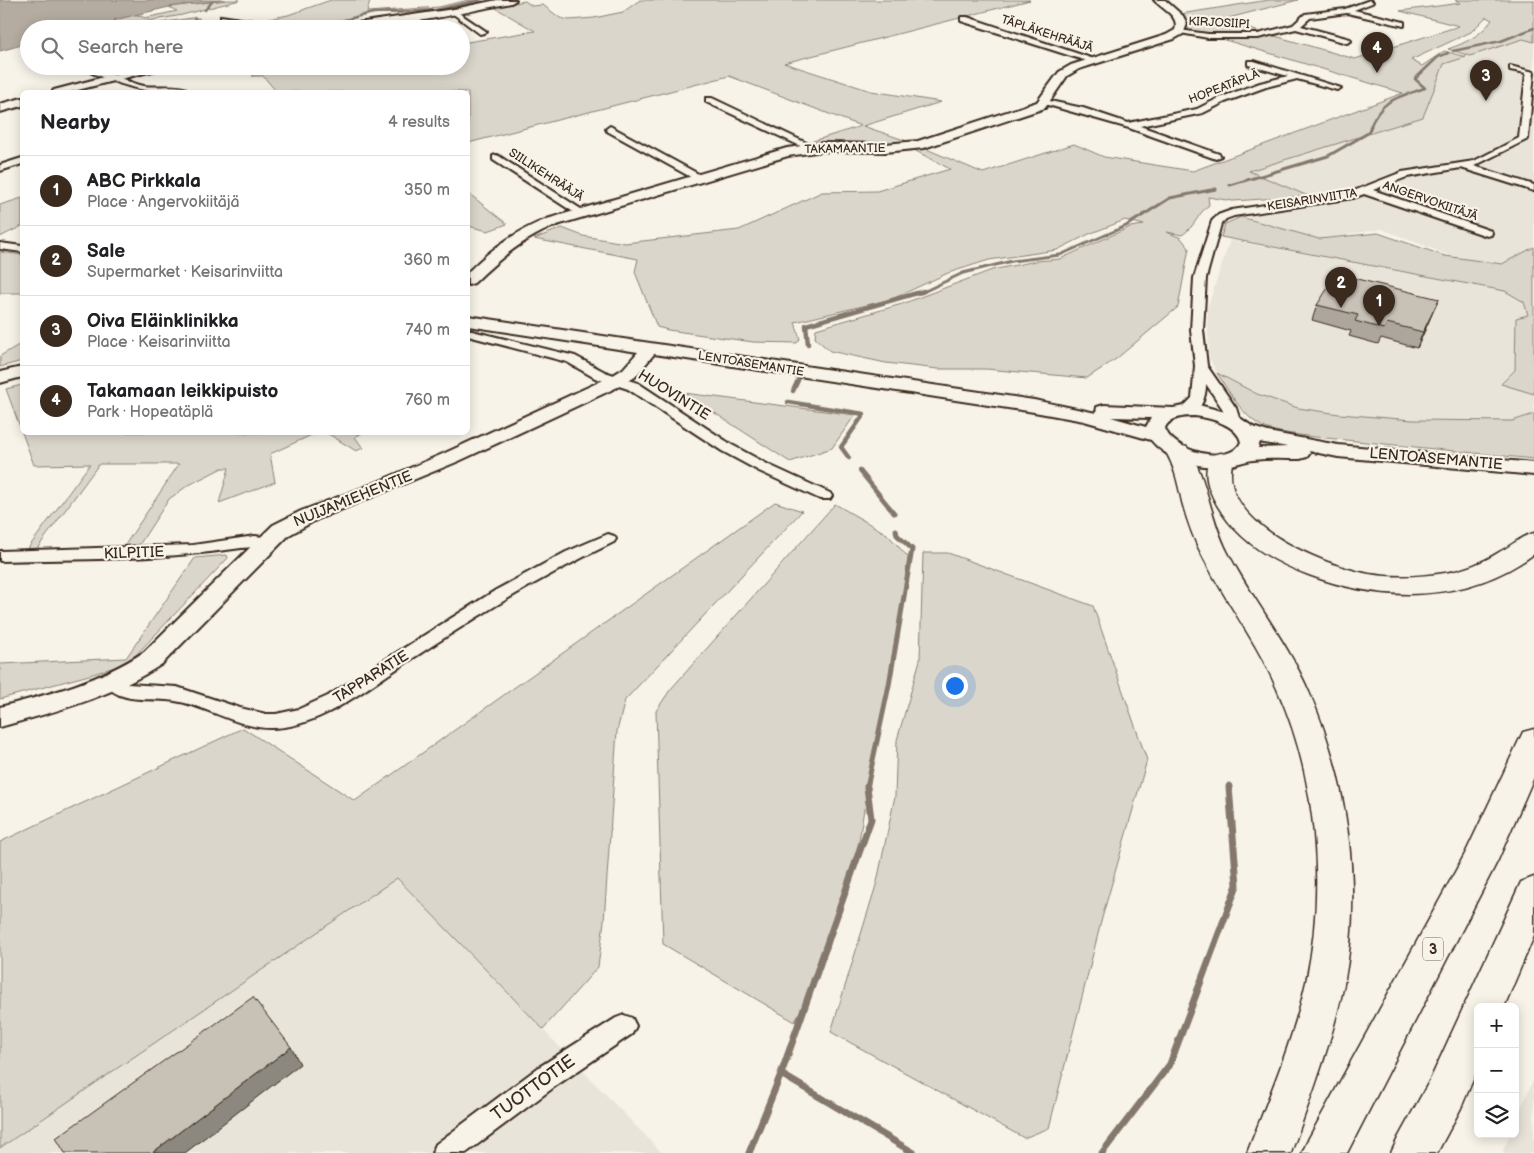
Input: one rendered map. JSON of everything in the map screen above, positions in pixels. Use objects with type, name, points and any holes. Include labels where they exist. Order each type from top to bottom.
[{"type":"highway","points":[[1168,444],[1188,472],[1200,520],[1214,554],[1265,636],[1294,691],[1316,758],[1330,830],[1333,881],[1329,959],[1318,1008],[1300,1069],[1269,1153]]},
{"type":"highway","points":[[1228,459],[1218,466],[1218,477],[1225,497],[1234,513],[1250,530],[1296,560],[1350,578],[1400,585],[1431,584],[1461,580],[1490,569],[1534,541]]},
{"type":"highway","name":"3","points":[[1324,1153],[1480,860],[1534,741]]},
{"type":"highway","points":[[1486,1003],[1534,893]]},
{"type":"highway","points":[[1413,1153],[1446,1093],[1474,1029]]},
{"type":"street","points":[[399,20],[454,12],[498,1],[511,0]]},
{"type":"street","points":[[1159,0],[1180,18],[1182,24],[1179,32],[1170,38],[1075,67],[1063,74],[1045,103],[1080,110],[1216,156]]},
{"type":"street","name":"KIRJOSIIPI","points":[[1179,32],[1208,36],[1251,36],[1296,27],[1308,16],[1347,11],[1370,2]]},
{"type":"street","points":[[1347,11],[1401,24]]},
{"type":"street","points":[[454,12],[466,20]]},
{"type":"street","points":[[224,18],[235,20]]},
{"type":"street","name":"TÄPLÄKEHRÄÄJÄ","points":[[964,19],[1096,61]]},
{"type":"street","points":[[470,23],[483,32]]},
{"type":"street","points":[[1296,27],[1347,41]]},
{"type":"street","name":"HOPEATÄPLÄ","points":[[1251,63],[1337,88]]},
{"type":"street","name":"KEISARINVIITTA","points":[[1179,411],[1194,405],[1199,398],[1201,366],[1197,330],[1200,278],[1216,223],[1222,217],[1232,213],[1353,196],[1405,174],[1464,166],[1490,157],[1523,139],[1530,72],[1513,68]]},
{"type":"street","points":[[107,75],[134,87],[147,90],[182,89]]},
{"type":"street","points":[[66,90],[126,75]]},
{"type":"street","name":"HOPEATÄPLÄ","points":[[1128,126],[1200,111],[1222,100],[1296,77]]},
{"type":"street","points":[[709,100],[812,148]]},
{"type":"street","points":[[0,108],[20,103]]},
{"type":"street","name":"TAKAMAANTIE","points":[[470,278],[520,236],[533,228],[582,213],[787,152],[812,148],[885,148],[919,145],[1023,112],[1045,103]]},
{"type":"street","points":[[610,129],[700,179]]},
{"type":"street","name":"SIILIKEHRÄÄJÄ","points":[[496,158],[582,213]]},
{"type":"street","points":[[0,168],[20,162]]},
{"type":"street","points":[[1464,166],[1534,188]]},
{"type":"street","name":"ANGERVOKIITÄJÄ","points":[[1365,192],[1487,233]]},
{"type":"street","points":[[0,246],[20,249]]},
{"type":"street","name":"LENTOASEMANTIE","points":[[470,327],[650,348],[1034,406],[1116,423],[1168,444],[1194,458],[1228,459],[1255,454],[1338,451]]},
{"type":"street","name":"HUOVINTIE","points":[[470,328],[571,359],[616,381],[633,386],[726,448],[825,496]]},
{"type":"street","name":"NUIJAMIEHENTIE","points":[[0,717],[114,683],[153,658],[266,542],[294,522],[448,459],[616,381],[629,373],[650,348]]},
{"type":"street","name":"KEISARINVIITTA","points":[[1201,366],[1239,426]]},
{"type":"street","points":[[0,378],[20,373]]},
{"type":"street","name":"LENTOASEMANTIE","points":[[1034,406],[1124,412],[1210,412],[1264,437],[1338,451],[1534,469]]},
{"type":"street","points":[[1168,444],[1156,428],[1157,423],[1164,416],[1179,411]]},
{"type":"street","points":[[1228,459],[1242,454],[1249,446],[1248,436],[1239,426]]},
{"type":"street","name":"TAPPARATIE","points":[[114,683],[124,690],[176,694],[239,715],[266,721],[276,721],[303,715],[334,701],[520,584],[566,558],[608,539]]},
{"type":"street","name":"KILPITIE","points":[[0,556],[193,550],[255,541],[266,542]]},
{"type":"street","name":"TUOTTOTIE","points":[[445,1153],[548,1076],[624,1026]]},
{"type":"shaded area","points":[[0,0],[225,0],[169,7],[114,20],[20,20],[20,45],[0,51]]},
{"type":"shaded area","points":[[240,0],[154,20],[113,20],[135,14],[145,18],[177,11],[169,7]]},
{"type":"shaded area","points":[[331,0],[370,0],[367,12],[439,7],[468,0],[483,1],[455,8],[409,14],[375,13],[347,20],[264,20],[288,15]]},
{"type":"shaded area","points":[[640,0],[1030,0],[784,63],[871,91],[941,102],[863,126],[913,143],[896,145],[814,144],[810,142],[861,126],[729,76],[470,142],[470,90],[275,90],[263,76],[252,76],[470,75],[470,42],[535,31],[494,7],[525,1],[532,6],[543,5],[560,18],[569,20],[594,18],[623,12]]},
{"type":"shaded area","points":[[1269,0],[1298,0],[1221,20],[1263,33],[1196,33],[1188,30],[1187,21],[1180,14]]},
{"type":"shaded area","points":[[1455,0],[1534,0],[1534,42],[1523,39],[1470,56],[1448,49],[1467,41],[1483,30],[1492,20],[1486,17],[1471,32],[1411,60],[1422,66],[1444,51],[1466,57],[1444,64],[1423,117],[1249,171],[1308,196],[1233,201],[1208,197],[1209,205],[1187,231],[1182,235],[1167,232],[1181,238],[1189,248],[1178,307],[1116,359],[1087,378],[986,369],[938,369],[886,363],[830,351],[815,338],[816,329],[902,304],[992,270],[1036,261],[1060,259],[1130,227],[1144,225],[1125,220],[1089,234],[1057,250],[989,260],[948,273],[892,299],[795,322],[800,339],[797,343],[753,342],[657,327],[635,272],[638,259],[534,239],[562,228],[583,236],[625,243],[739,230],[822,192],[877,191],[950,169],[914,150],[924,148],[983,173],[1074,144],[1104,157],[1193,171],[1403,93],[1215,37],[1246,38],[1275,36],[1355,59],[1459,26],[1400,11],[1461,3]]},
{"type":"shaded area","points":[[199,18],[199,20],[179,20]]},
{"type":"shaded area","points":[[1523,39],[1534,42],[1534,253],[1496,274],[1382,229],[1309,241],[1245,216],[1324,204],[1248,171],[1423,117],[1444,63]]},
{"type":"shaded area","points":[[470,195],[507,224],[488,231],[470,226]]},
{"type":"shaded area","points":[[20,199],[20,227],[0,237],[0,205]]},
{"type":"shaded area","points":[[1241,217],[1319,239],[1378,233],[1445,256],[1502,264],[1534,247],[1534,394],[1501,384],[1515,370],[1516,318],[1528,315],[1524,302],[1505,291],[1221,237],[1225,224]]},
{"type":"shaded area","points":[[1230,240],[1505,291],[1525,302],[1528,315],[1516,318],[1515,370],[1501,384],[1534,394],[1534,414],[1512,421],[1413,420],[1339,414],[1298,408],[1257,394],[1217,373],[1209,357],[1207,309]]},
{"type":"shaded area","points":[[0,252],[20,255],[20,293],[0,293]]},
{"type":"shaded area","points":[[20,344],[20,362],[0,367],[0,356]]},
{"type":"shaded area","points":[[1217,373],[1257,394],[1298,408],[1339,414],[1413,420],[1512,421],[1534,414],[1534,459],[1306,436],[1271,430],[1254,421],[1246,414]]},
{"type":"shaded area","points":[[20,386],[20,427],[6,389]]},
{"type":"shaded area","points":[[684,393],[855,415],[832,448],[790,462]]},
{"type":"shaded area","points":[[23,435],[312,435],[270,454],[275,482],[219,503],[229,468],[222,468],[187,486],[169,499],[139,545],[125,545],[179,464],[99,464],[36,550],[26,551],[90,464],[34,465]]},
{"type":"shaded area","points":[[330,435],[358,435],[355,437],[363,448],[356,451]]},
{"type":"shaded area","points":[[775,502],[802,511],[625,700],[617,731],[604,921],[598,967],[543,1029],[397,878],[0,1148],[0,842],[243,728],[355,801]]},
{"type":"shaded area","points":[[835,504],[887,534],[908,557],[894,661],[873,751],[859,841],[829,948],[795,1022],[663,944],[656,711],[670,690]]},
{"type":"shaded area","points":[[923,553],[948,553],[1093,606],[1147,760],[1102,918],[1049,1128],[1024,1138],[831,1032],[877,882],[895,796],[897,740],[920,660]]},
{"type":"shaded area","points":[[227,555],[228,558],[136,655],[118,666],[0,699],[0,664],[126,658],[195,558]]},
{"type":"shaded area","points":[[397,878],[662,1153],[0,1153],[0,1148]]},
{"type":"shaded area","points":[[1534,1078],[1534,1153],[1502,1153],[1508,1138],[1519,1138],[1519,1113]]},
{"type":"building","points":[[1353,278],[1439,299],[1423,332],[1387,323],[1384,329],[1355,321],[1358,315],[1317,305],[1331,283],[1347,287]]},
{"type":"building","points":[[253,997],[291,1047],[152,1153],[65,1153],[56,1138]]},
{"type":"waterway","points":[[359,16],[374,13],[436,10],[479,0]]},
{"type":"waterway","points":[[205,10],[212,2]]},
{"type":"waterway","points":[[344,20],[356,17]]},
{"type":"waterway","points":[[1453,51],[1501,41],[1534,28]]},
{"type":"waterway","points":[[1370,127],[1380,110],[1392,100],[1425,88],[1415,79],[1438,57],[1448,53]]},
{"type":"waterway","points":[[1230,185],[1328,156],[1368,133],[1371,126]]},
{"type":"waterway","points":[[921,293],[963,273],[1012,261],[1060,255],[1126,226],[1170,198],[1216,189]]},
{"type":"waterway","points":[[808,344],[806,325],[924,291]]},
{"type":"waterway","points":[[793,391],[799,378]]},
{"type":"waterway","points":[[788,402],[864,414],[841,447],[849,458]]},
{"type":"waterway","points":[[860,471],[890,508]]},
{"type":"waterway","points":[[889,507],[894,513]]},
{"type":"waterway","points":[[867,788],[889,685],[912,549],[897,535],[896,530]]},
{"type":"waterway","points":[[1102,1153],[1170,1064],[1237,885],[1229,787]]},
{"type":"waterway","points":[[781,1074],[871,819],[867,788]]},
{"type":"waterway","points":[[749,1153],[781,1074]]},
{"type":"waterway","points":[[781,1074],[914,1153]]},
{"type":"place","name":"Takamaan leikkipuisto","points":[[1377,73]]},
{"type":"place","name":"Oiva Eläinklinikka","points":[[1486,101]]},
{"type":"place","name":"Sale","points":[[1341,308]]},
{"type":"place","name":"ABC Pirkkala","points":[[1379,326]]}]
